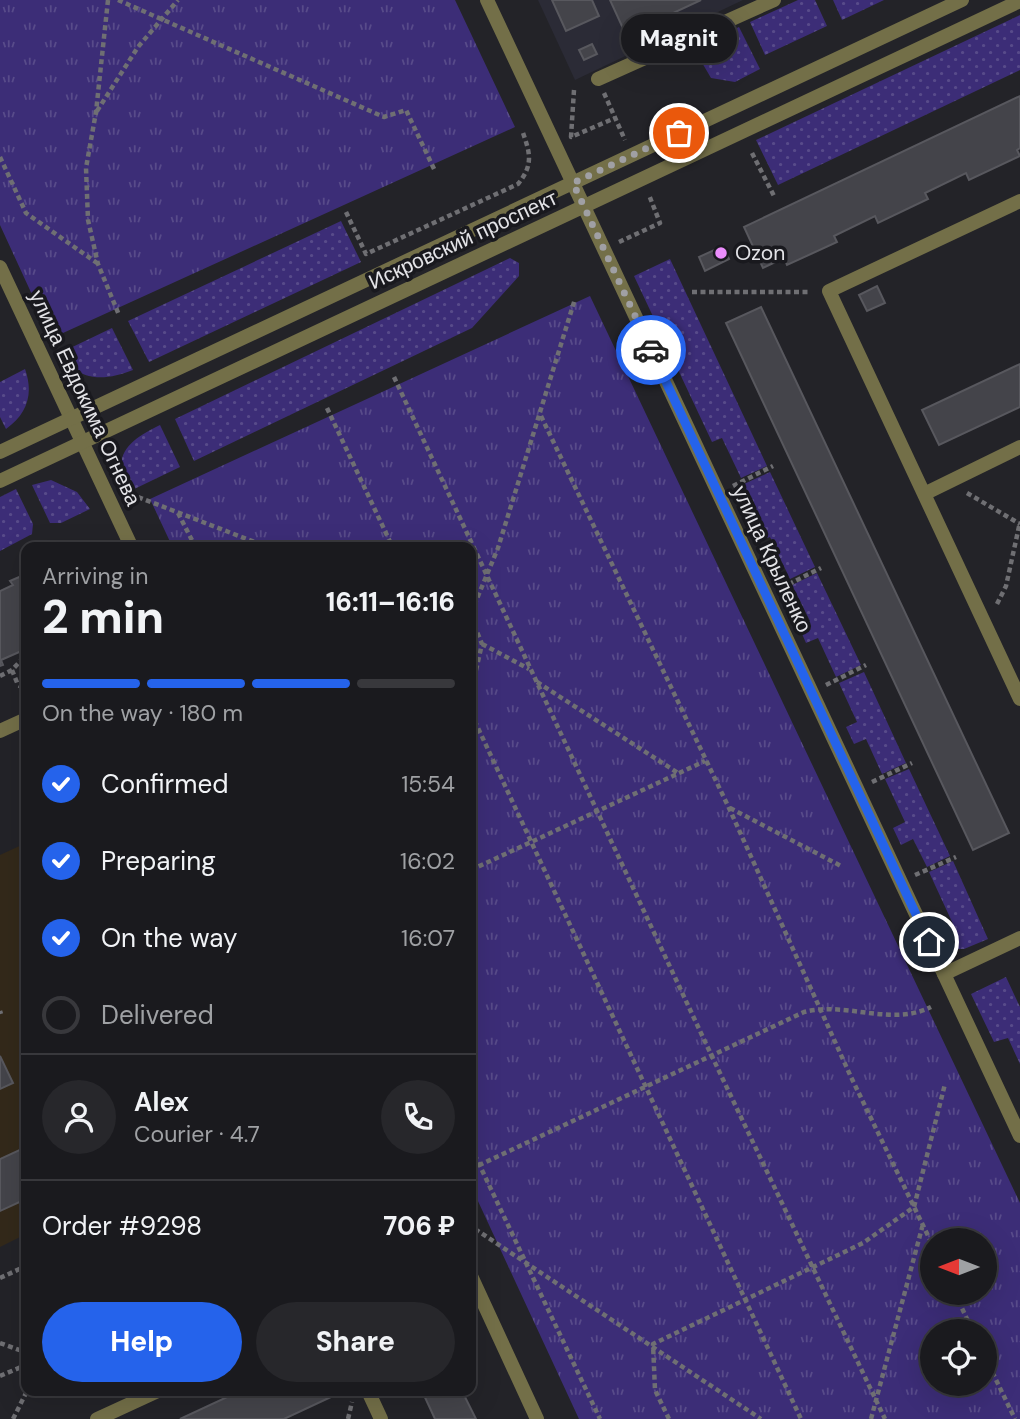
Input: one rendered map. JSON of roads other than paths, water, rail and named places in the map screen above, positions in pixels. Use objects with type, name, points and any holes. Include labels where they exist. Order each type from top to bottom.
[{"type":"street","name":"улица Крыленко","points":[[487,0],[1020,1136]]},
{"type":"street","points":[[598,79],[758,3],[774,0]]},
{"type":"street","name":"Искровский проспект","points":[[0,452],[962,0]]},
{"type":"street","name":"Искровский проспект","points":[[0,481],[1020,1]]},
{"type":"street","points":[[1020,201],[829,291],[1020,699]]},
{"type":"street","name":"улица Евдокима Огнева","points":[[0,267],[129,542]]},
{"type":"street","points":[[924,494],[1020,447]]},
{"type":"street","points":[[0,731],[21,721]]},
{"type":"street","points":[[944,974],[1020,938]]},
{"type":"street","points":[[476,1287],[537,1419]]},
{"type":"street","points":[[97,1419],[147,1396]]},
{"type":"street","points":[[370,1396],[381,1419]]},
{"type":"place","name":"Magnit","points":[[679,133]]},
{"type":"place","name":"Ozon","points":[[721,253]]}]
